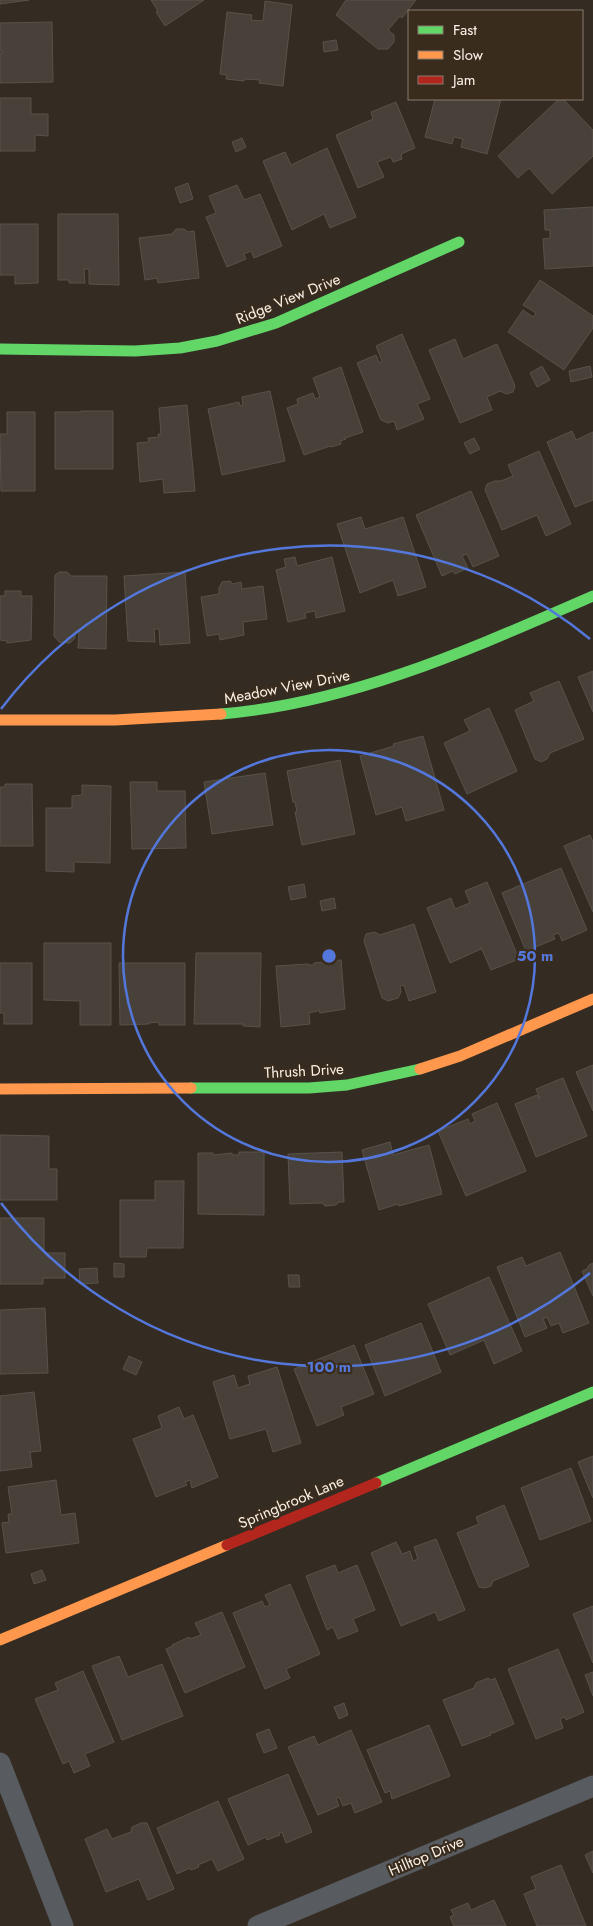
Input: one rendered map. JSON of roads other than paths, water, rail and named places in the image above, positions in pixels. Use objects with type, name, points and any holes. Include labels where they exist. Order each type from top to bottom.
[{"type":"street","name":"Ridge View Drive","points":[[0,350],[149,351],[182,348],[214,342],[246,334],[276,323],[458,242]]},
{"type":"street","name":"Meadow View Drive","points":[[0,720],[202,717],[254,711],[305,702],[405,674],[489,641],[593,596]]},
{"type":"street","name":"Thrush Drive","points":[[0,1089],[309,1088],[347,1085],[423,1068],[460,1056],[593,999]]},
{"type":"street","name":"Springbrook Lane","points":[[0,1640],[593,1392]]},
{"type":"street","points":[[0,1764],[63,1926]]},
{"type":"street","name":"Hilltop Drive","points":[[258,1926],[593,1786]]}]
